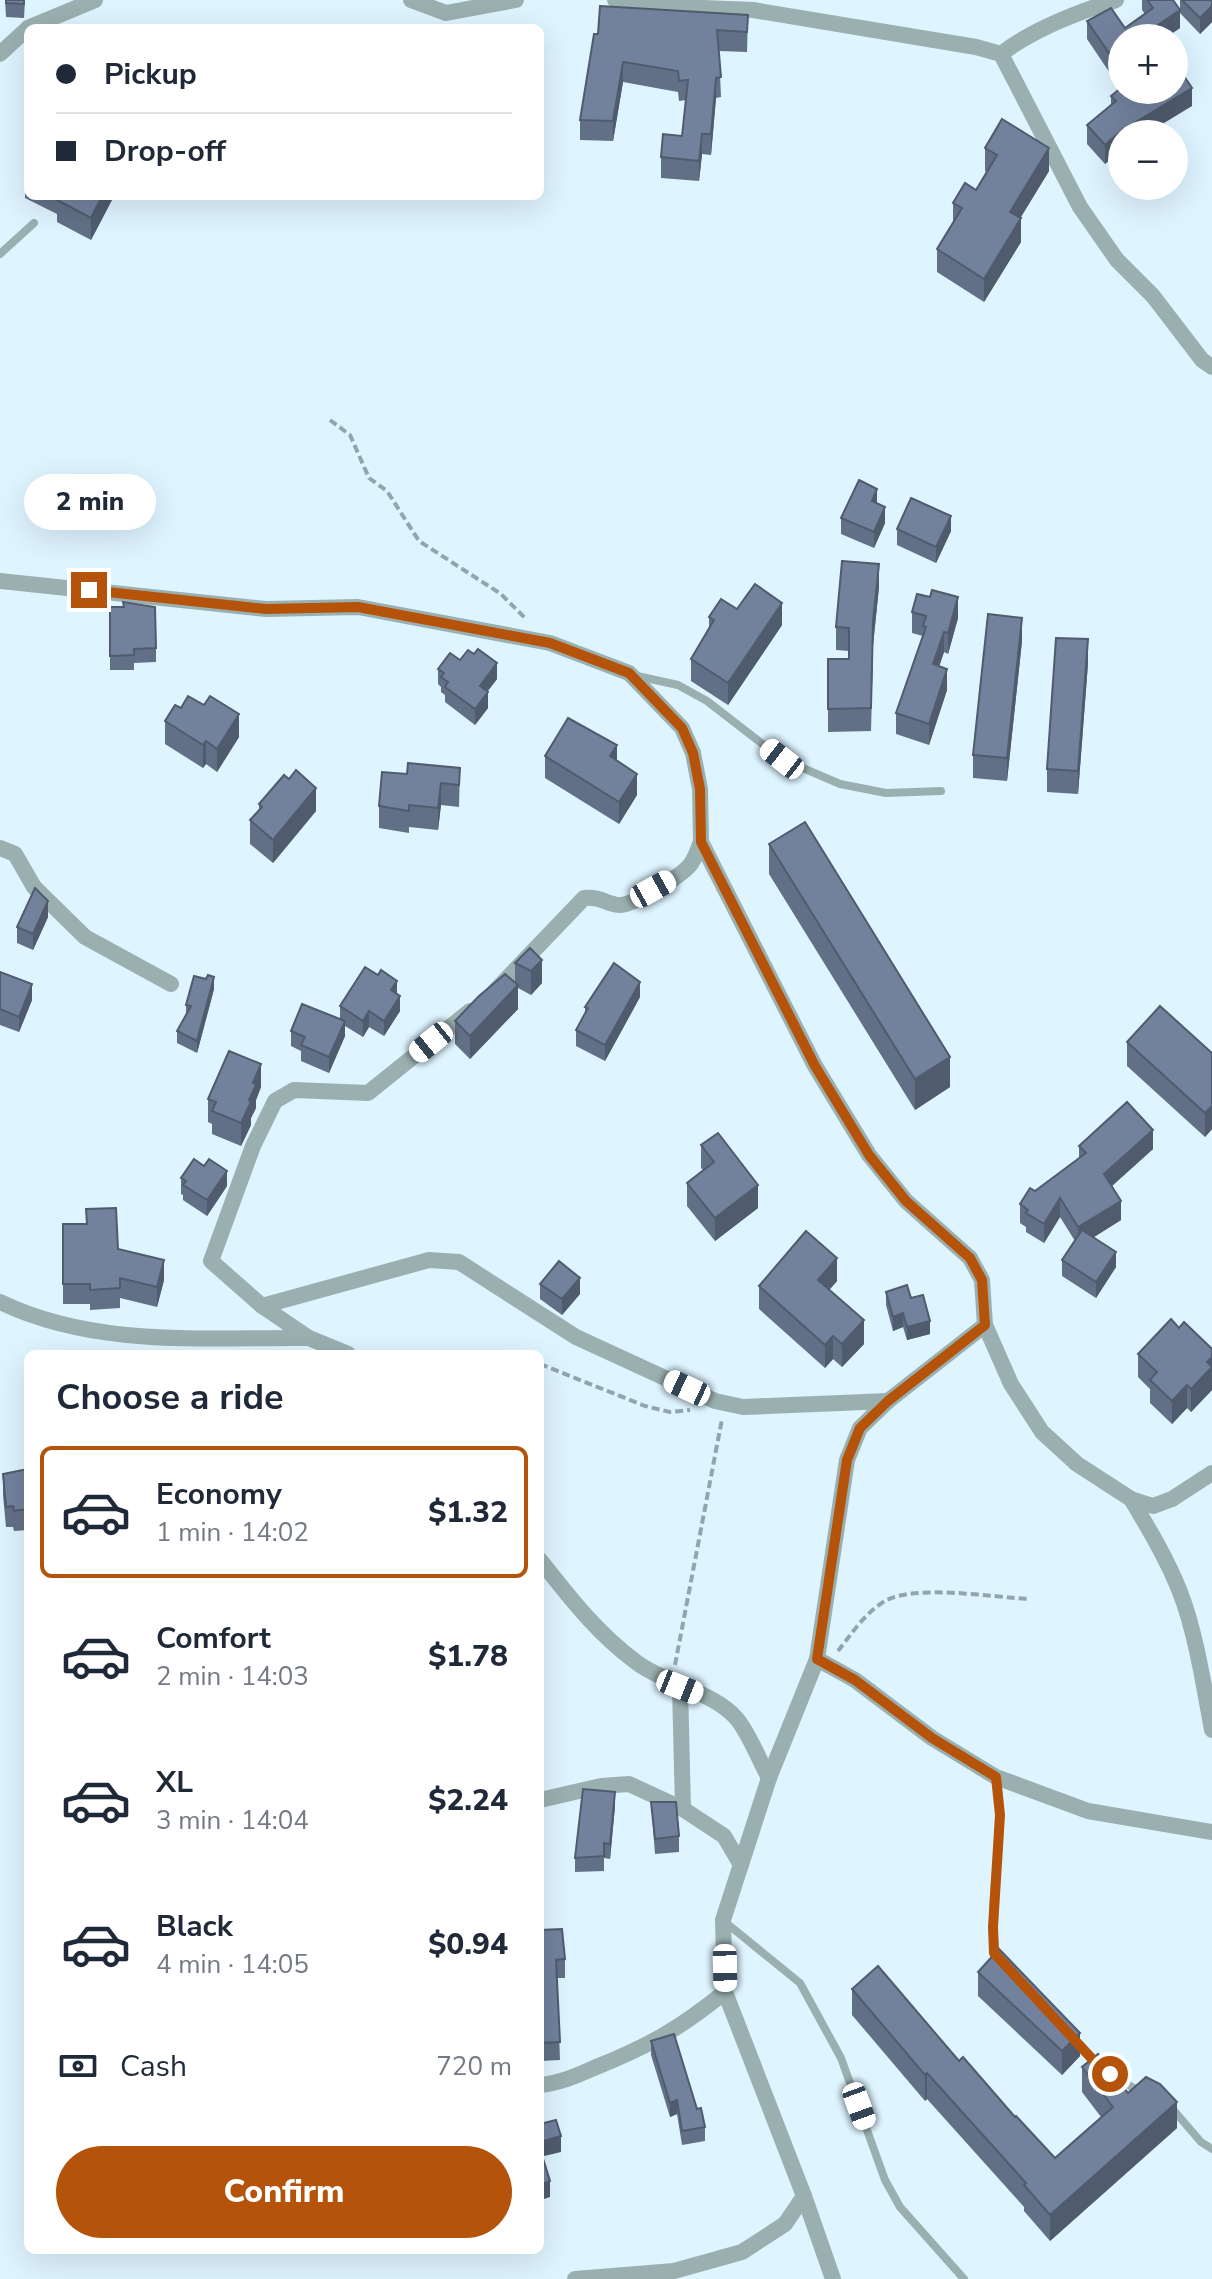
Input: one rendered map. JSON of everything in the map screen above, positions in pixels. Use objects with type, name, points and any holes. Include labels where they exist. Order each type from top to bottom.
[{"type":"street","points":[[38,24],[95,0]]},
{"type":"street","points":[[411,0],[446,13],[516,0]]},
{"type":"street","points":[[615,0],[655,6],[753,10],[976,47],[1001,54],[1080,207],[1117,260],[1153,296],[1202,360],[1212,367]]},
{"type":"street","points":[[1001,54],[1027,37],[1116,0]]},
{"type":"street","points":[[0,54],[24,32]]},
{"type":"street","points":[[0,581],[266,609],[358,607],[550,643],[629,673],[682,728],[693,753],[700,789],[701,842],[692,863],[677,877],[619,905],[597,896],[584,898],[495,992],[368,1093],[294,1090],[275,1101],[253,1146],[211,1261],[262,1306],[309,1338],[338,1350]]},
{"type":"street","points":[[701,842],[815,1066],[869,1155],[906,1201],[970,1258],[982,1280],[985,1325],[1011,1384],[1042,1432],[1077,1464],[1131,1499],[1153,1506],[1172,1499],[1212,1473]]},
{"type":"street","points":[[0,848],[15,854],[34,887],[85,937],[171,984]]},
{"type":"street","points":[[262,1306],[429,1260],[459,1262],[576,1337],[720,1402],[743,1407],[888,1401]]},
{"type":"street","points":[[0,1302],[21,1312],[105,1334],[309,1338]]},
{"type":"street","points":[[833,2279],[725,1992],[723,1920],[769,1778],[822,1662],[847,1460],[860,1428],[888,1401],[985,1325]]},
{"type":"street","points":[[1131,1499],[1181,1593],[1203,1679],[1212,1730]]},
{"type":"street","points":[[544,1565],[596,1630],[639,1664],[675,1685],[709,1698],[736,1718],[769,1778]]},
{"type":"street","points":[[822,1662],[855,1680],[932,1738],[996,1777],[1088,1811],[1212,1832]]},
{"type":"street","points":[[675,1685],[683,1809]]},
{"type":"street","points":[[544,1799],[601,1786],[629,1784],[683,1809],[724,1836],[741,1865]]},
{"type":"street","points":[[544,2085],[557,2083],[646,2047],[684,2025],[725,1992]]},
{"type":"street","points":[[575,2279],[674,2271],[742,2252],[785,2224],[804,2196]]},
{"type":"lane","points":[[0,254],[34,223]]},
{"type":"lane","points":[[629,673],[678,685],[707,701],[782,759],[840,784],[886,793],[941,791]]},
{"type":"lane","points":[[996,1777],[1000,1815],[994,1953],[1007,1970]]},
{"type":"lane","points":[[723,1920],[800,1983],[841,2058],[885,2180],[900,2207],[964,2279]]},
{"type":"lane","points":[[1062,2028],[1095,2062],[1125,2086],[1149,2097]]},
{"type":"lane","points":[[1162,2102],[1174,2108],[1201,2142],[1212,2149]]},
{"type":"path","points":[[330,420],[350,435],[369,478],[387,491],[419,541],[501,594],[550,643]]},
{"type":"path","points":[[544,1366],[645,1406],[670,1412],[720,1402],[686,1599],[675,1685]]},
{"type":"path","points":[[822,1662],[866,1616],[887,1600],[915,1592],[1028,1599]]},
{"type":"building","points":[[6,0],[24,0],[24,4],[6,3]]},
{"type":"building","points":[[1147,0],[1173,0],[1180,10],[1159,24],[1131,24],[1153,8]]},
{"type":"building","points":[[1182,0],[1212,0],[1212,6],[1200,18]]},
{"type":"building","points":[[600,6],[748,15],[747,32],[717,30],[721,77],[716,78],[711,134],[702,134],[699,161],[661,157],[663,134],[682,136],[688,80],[679,81],[678,71],[623,62],[613,121],[580,120],[594,34],[598,34]]},
{"type":"building","points":[[1111,8],[1122,24],[1108,24],[1108,52],[1087,21]]},
{"type":"building","points":[[1112,104],[1166,104],[1139,120],[1108,120],[1108,142],[1105,145],[1087,125]]},
{"type":"building","points":[[1002,119],[1049,148],[1010,212],[1021,218],[984,279],[937,249],[962,208],[953,203],[965,183],[976,190],[997,155],[985,148]]},
{"type":"building","points":[[57,200],[100,200],[91,218]]},
{"type":"building","points":[[859,480],[877,489],[872,501],[885,507],[874,532],[841,518]]},
{"type":"building","points":[[911,498],[951,516],[936,547],[897,529]]},
{"type":"building","points":[[842,561],[879,564],[873,621],[871,708],[828,709],[828,659],[849,659],[849,628],[836,627]]},
{"type":"building","points":[[755,584],[782,603],[728,683],[691,659],[714,620],[709,617],[721,599],[737,609]]},
{"type":"building","points":[[932,590],[958,597],[948,633],[944,632],[933,664],[947,669],[929,724],[896,713],[926,627],[923,626],[926,616],[912,612],[917,594],[930,597]]},
{"type":"building","points":[[123,602],[155,607],[156,648],[134,649],[134,655],[110,656],[110,607],[124,607]]},
{"type":"building","points":[[988,614],[1022,618],[1007,758],[973,755]]},
{"type":"building","points":[[1056,638],[1088,639],[1078,771],[1047,769]]},
{"type":"building","points":[[478,649],[497,663],[480,686],[488,692],[475,709],[445,687],[448,682],[441,677],[444,673],[438,669],[450,653],[460,660],[468,650],[474,654]]},
{"type":"building","points":[[188,696],[204,705],[210,696],[239,714],[217,749],[206,741],[203,745],[165,721],[175,705],[181,708]]},
{"type":"building","points":[[568,718],[617,745],[610,756],[637,774],[619,802],[545,756]]},
{"type":"building","points":[[408,763],[460,768],[459,785],[441,783],[438,808],[409,805],[409,811],[379,806],[382,772],[407,774]]},
{"type":"building","points":[[296,770],[316,788],[273,840],[250,820],[262,807],[259,804],[284,775],[289,779]]},
{"type":"building","points":[[805,822],[950,1057],[915,1079],[769,844]]},
{"type":"building","points":[[35,888],[48,901],[33,934],[17,927]]},
{"type":"building","points":[[530,948],[542,960],[531,971],[515,963]]},
{"type":"building","points":[[614,963],[640,982],[605,1045],[576,1030],[588,1008],[585,1007]]},
{"type":"building","points":[[365,967],[378,975],[381,970],[397,981],[391,990],[400,996],[384,1021],[369,1011],[363,1021],[340,1006]]},
{"type":"building","points":[[0,972],[32,984],[19,1017],[0,1009]]},
{"type":"building","points":[[505,974],[518,985],[470,1036],[455,1021]]},
{"type":"building","points":[[208,975],[214,977],[197,1041],[177,1031],[191,1006],[186,1005],[194,976],[206,979]]},
{"type":"building","points":[[302,1004],[345,1021],[329,1057],[301,1045],[305,1037],[291,1031]]},
{"type":"building","points":[[1160,1006],[1212,1053],[1212,1106],[1205,1113],[1127,1042]]},
{"type":"building","points":[[229,1051],[261,1064],[253,1083],[256,1085],[249,1100],[251,1102],[241,1123],[212,1111],[216,1102],[208,1099]]},
{"type":"building","points":[[1127,1102],[1153,1130],[1104,1174],[1121,1201],[1078,1227],[1060,1198],[1044,1224],[1026,1213],[1028,1210],[1020,1204],[1030,1188],[1035,1191],[1086,1153],[1079,1146]]},
{"type":"building","points":[[718,1133],[758,1185],[715,1218],[687,1183],[714,1162],[701,1145]]},
{"type":"building","points":[[194,1159],[204,1166],[209,1159],[227,1171],[207,1200],[183,1185],[186,1181],[181,1178]]},
{"type":"building","points":[[116,1208],[118,1249],[164,1260],[157,1287],[120,1278],[120,1288],[90,1290],[90,1284],[63,1284],[63,1224],[87,1224],[86,1209]]},
{"type":"building","points":[[1082,1230],[1116,1252],[1096,1282],[1062,1260]]},
{"type":"building","points":[[806,1231],[837,1258],[818,1280],[864,1320],[842,1344],[833,1336],[825,1345],[759,1286]]},
{"type":"building","points":[[559,1261],[580,1278],[562,1299],[540,1284]]},
{"type":"building","points":[[907,1285],[911,1298],[923,1295],[930,1321],[907,1327],[903,1313],[893,1317],[886,1292]]},
{"type":"building","points":[[1171,1319],[1179,1328],[1184,1322],[1212,1349],[1212,1357],[1207,1362],[1212,1367],[1191,1389],[1187,1385],[1172,1401],[1150,1380],[1157,1372],[1138,1354]]},
{"type":"building","points":[[24,1470],[24,1510],[14,1511],[13,1506],[6,1507],[3,1474]]},
{"type":"building","points":[[583,1789],[615,1792],[610,1844],[604,1843],[604,1856],[575,1858]]},
{"type":"building","points":[[651,1802],[676,1802],[679,1836],[655,1839]]},
{"type":"building","points":[[562,1929],[565,1959],[556,1960],[560,2042],[544,2043],[544,1930]]},
{"type":"building","points":[[999,1949],[1080,2033],[1062,2051],[978,1972]]},
{"type":"building","points":[[878,1966],[959,2061],[963,2057],[1055,2158],[1113,2107],[1082,2067],[1098,2054],[1128,2093],[1146,2077],[1160,2084],[1177,2102],[1050,2215],[1024,2185],[1026,2183],[927,2073],[925,2075],[852,1989]]},
{"type":"building","points":[[674,2034],[705,2127],[682,2131],[677,2100],[670,2103],[651,2041]]},
{"type":"building","points":[[556,2120],[561,2136],[544,2141],[544,2123]]},
{"type":"building","points":[[544,2162],[550,2181],[544,2183]]},
{"type":"route","points":[[89,590],[266,609],[358,607],[550,643],[629,673],[682,728],[693,753],[700,789],[701,842],[815,1066],[869,1155],[906,1201],[970,1258],[982,1280],[985,1325],[888,1401],[860,1428],[847,1460],[817,1659],[855,1680],[932,1738],[996,1777],[1000,1815],[994,1953],[1095,2062],[1110,2074]]}]
